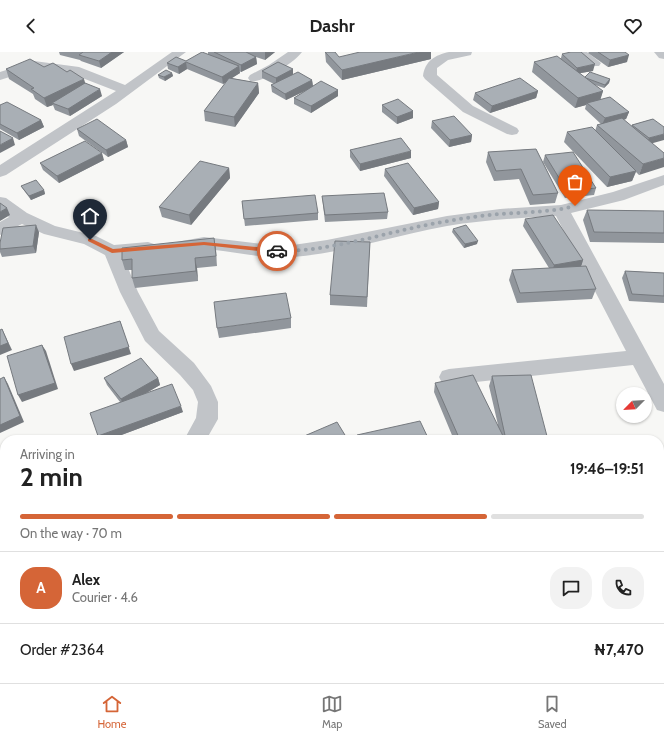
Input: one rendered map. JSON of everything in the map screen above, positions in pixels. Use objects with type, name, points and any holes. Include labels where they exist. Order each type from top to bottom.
[{"type":"street","points":[[0,172],[126,90],[180,52]]},
{"type":"street","points":[[255,78],[274,68],[296,52]]},
{"type":"street","points":[[466,52],[440,54],[431,67],[430,76],[468,109],[512,131]]},
{"type":"street","points":[[578,52],[594,63]]},
{"type":"street","points":[[660,52],[664,55]]},
{"type":"street","points":[[0,76],[34,65],[74,70],[126,90]]},
{"type":"street","points":[[0,202],[21,217],[50,230],[90,240],[112,251],[204,243],[270,251],[293,251],[328,246],[447,221],[500,214],[561,210],[618,196],[664,180]]},
{"type":"street","points":[[561,210],[664,404]]},
{"type":"street","points":[[0,229],[21,217]]},
{"type":"street","points":[[112,251],[129,292],[152,336],[187,369],[201,386],[208,402],[207,419],[198,435]]},
{"type":"street","points":[[449,377],[639,357]]},
{"type":"building","points":[[83,52],[112,52],[99,61],[79,55]]},
{"type":"building","points":[[202,52],[239,66],[222,77],[186,62],[178,67],[167,63],[176,57],[186,61]]},
{"type":"building","points":[[214,52],[246,52],[256,57],[241,65]]},
{"type":"building","points":[[325,52],[335,52],[339,57],[360,52],[419,52],[342,70]]},
{"type":"building","points":[[581,52],[595,64],[577,68],[562,54]]},
{"type":"building","points":[[598,52],[625,52],[629,55],[610,60]]},
{"type":"building","points":[[557,56],[603,91],[578,98],[534,62]]},
{"type":"building","points":[[30,59],[44,67],[53,63],[67,72],[70,70],[84,79],[44,98],[31,89],[34,88],[6,69]]},
{"type":"building","points":[[278,62],[293,69],[276,78],[262,71]]},
{"type":"building","points":[[166,70],[172,73],[164,77],[158,75]]},
{"type":"building","points":[[298,72],[312,80],[285,94],[271,85]]},
{"type":"building","points":[[590,72],[610,79],[605,85],[586,78],[585,77]]},
{"type":"building","points":[[229,78],[258,83],[234,117],[204,111]]},
{"type":"building","points":[[520,78],[538,91],[492,106],[475,93]]},
{"type":"building","points":[[321,81],[338,90],[311,106],[294,98]]},
{"type":"building","points":[[85,83],[100,89],[68,109],[52,103]]},
{"type":"building","points":[[610,97],[629,112],[605,118],[587,103]]},
{"type":"building","points":[[398,99],[413,111],[397,117],[382,105]]},
{"type":"building","points":[[7,102],[41,120],[17,133],[0,124],[0,105]]},
{"type":"building","points":[[454,116],[472,135],[450,140],[432,121]]},
{"type":"building","points":[[622,118],[664,153],[664,158],[643,164],[597,125]]},
{"type":"building","points":[[97,119],[126,140],[106,150],[77,129]]},
{"type":"building","points":[[653,119],[664,127],[664,134],[649,138],[632,125]]},
{"type":"building","points":[[592,127],[636,171],[610,177],[567,132]]},
{"type":"building","points":[[0,131],[13,138],[0,145]]},
{"type":"building","points":[[401,138],[411,151],[360,164],[350,150]]},
{"type":"building","points":[[85,141],[102,153],[57,176],[40,163]]},
{"type":"building","points":[[536,149],[558,193],[533,195],[521,169],[496,171],[488,152]]},
{"type":"building","points":[[573,152],[596,188],[567,191],[545,155]]},
{"type":"building","points":[[200,161],[229,168],[189,215],[159,207]]},
{"type":"building","points":[[408,163],[439,202],[414,208],[385,169]]},
{"type":"building","points":[[36,180],[44,190],[29,196],[21,186]]},
{"type":"building","points":[[384,193],[388,212],[325,215],[322,196]]},
{"type":"building","points":[[315,195],[318,213],[244,219],[242,201]]},
{"type":"building","points":[[0,203],[7,208],[0,212]]},
{"type":"building","points":[[587,210],[664,211],[664,233],[594,232]]},
{"type":"building","points":[[553,215],[583,260],[554,265],[525,219]]},
{"type":"building","points":[[36,225],[33,246],[0,249],[3,228]]},
{"type":"building","points":[[466,225],[478,241],[465,244],[453,229]]},
{"type":"building","points":[[214,238],[216,256],[195,258],[196,271],[132,278],[132,259],[122,260],[122,248]]},
{"type":"building","points":[[335,241],[370,242],[367,297],[330,295]]},
{"type":"building","points":[[586,266],[596,289],[520,293],[512,270]]},
{"type":"building","points":[[625,271],[664,273],[664,296],[632,294]]},
{"type":"building","points":[[286,293],[291,318],[217,328],[214,302]]},
{"type":"building","points":[[120,321],[129,347],[71,364],[64,337]]},
{"type":"building","points":[[2,329],[8,343],[0,346],[0,330]]},
{"type":"building","points":[[42,345],[55,383],[18,395],[7,356]]},
{"type":"building","points":[[141,358],[158,378],[121,399],[104,378]]},
{"type":"building","points":[[473,375],[503,435],[458,435],[435,383]]},
{"type":"building","points":[[531,375],[547,435],[505,435],[492,376]]},
{"type":"building","points":[[4,377],[20,416],[0,425],[0,379]]},
{"type":"building","points":[[172,384],[181,406],[101,435],[98,435],[90,413]]},
{"type":"building","points":[[420,421],[427,435],[357,435]]},
{"type":"building","points":[[337,422],[345,435],[307,435]]},
{"type":"way so far","points":[[277,251],[293,251],[328,246],[447,221],[500,214],[561,210],[575,206]]},
{"type":"route","points":[[90,240],[112,251],[161,248],[204,243],[277,251]]}]
